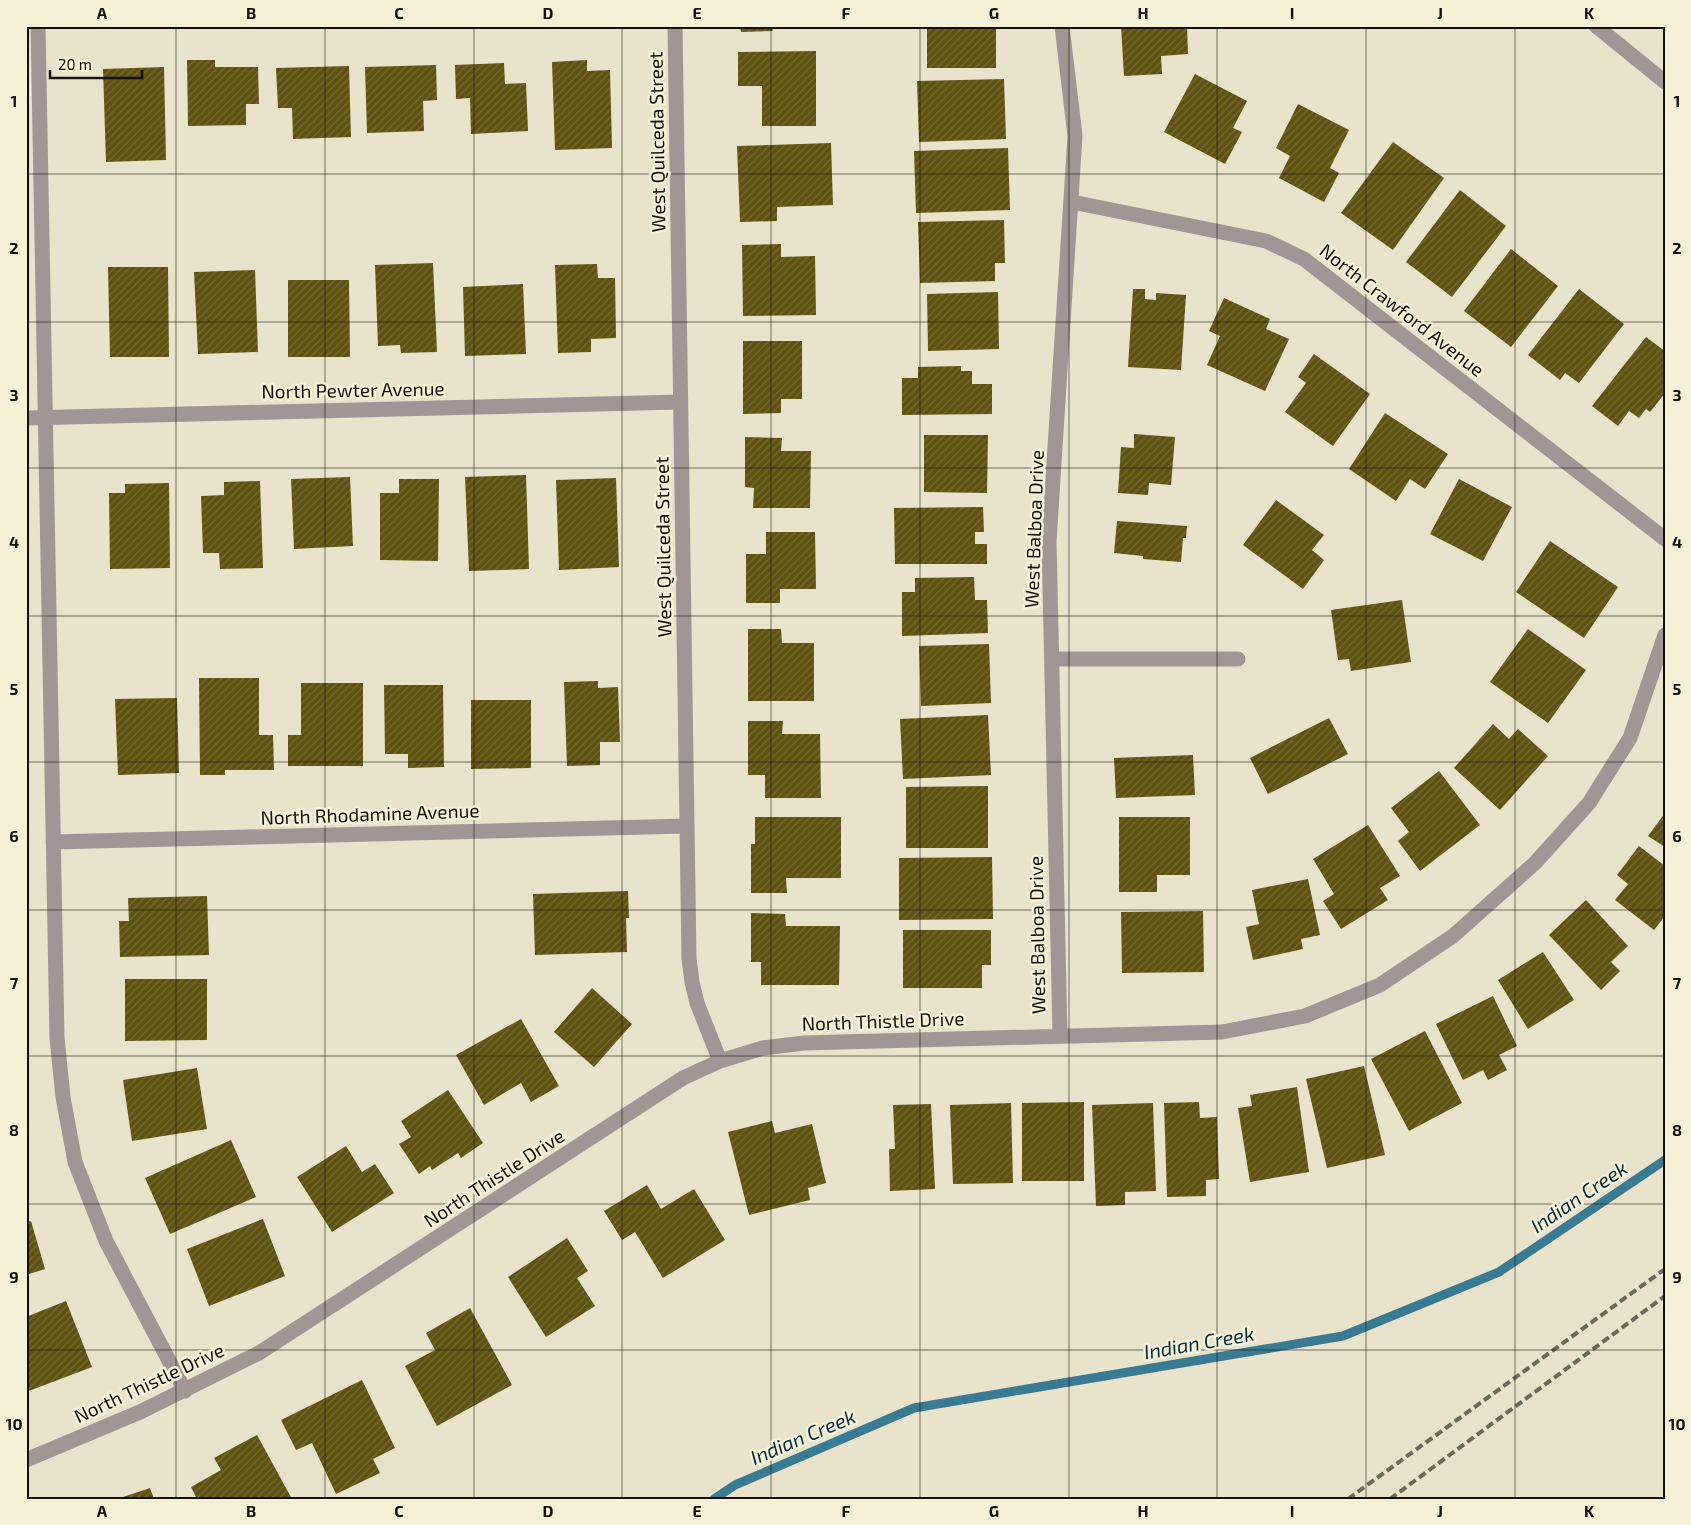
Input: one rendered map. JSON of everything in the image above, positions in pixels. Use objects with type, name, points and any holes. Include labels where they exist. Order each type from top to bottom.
[{"type":"street","points":[[38,26],[57,1038],[62,1096],[75,1162],[106,1241],[185,1391]]},
{"type":"street","name":"West Quilceda Street","points":[[675,26],[689,959],[696,1003],[720,1061]]},
{"type":"street","name":"West Balboa Drive","points":[[1060,1035],[1050,541],[1075,136],[1062,26]]},
{"type":"street","points":[[1596,26],[1665,82]]},
{"type":"street","name":"North Crawford Avenue","points":[[1072,202],[1266,241],[1304,259],[1665,539]]},
{"type":"street","name":"North Pewter Avenue","points":[[26,418],[680,402]]},
{"type":"street","name":"North Thistle Drive","points":[[26,1460],[140,1412],[259,1353],[683,1078],[720,1061],[763,1048],[804,1043],[1222,1032],[1304,1016],[1380,985],[1454,936],[1535,863],[1589,803],[1630,738],[1665,634]]},
{"type":"street","points":[[1052,659],[1238,659]]},
{"type":"street","name":"North Rhodamine Avenue","points":[[53,842],[687,826]]},
{"type":"building","points":[[740,26],[772,26],[773,31],[741,32]]},
{"type":"building","points":[[927,26],[996,26],[996,68],[927,68]]},
{"type":"building","points":[[1121,26],[1187,26],[1188,54],[1161,56],[1162,74],[1124,76]]},
{"type":"building","points":[[816,51],[816,126],[762,126],[762,86],[738,86],[738,52]]},
{"type":"building","points":[[187,60],[215,60],[215,67],[258,67],[259,104],[246,104],[246,125],[188,126]]},
{"type":"building","points":[[587,60],[587,71],[610,70],[612,148],[555,150],[552,62]]},
{"type":"building","points":[[504,63],[505,84],[526,83],[528,131],[471,134],[470,98],[456,99],[455,65]]},
{"type":"building","points":[[436,65],[437,100],[423,101],[424,131],[367,133],[365,67]]},
{"type":"building","points":[[349,66],[351,137],[293,139],[292,108],[278,108],[276,68]]},
{"type":"building","points":[[164,67],[166,160],[106,162],[103,69]]},
{"type":"building","points":[[1195,74],[1247,101],[1233,128],[1242,132],[1225,164],[1164,132]]},
{"type":"building","points":[[1004,79],[1006,139],[919,142],[917,81]]},
{"type":"building","points":[[1298,104],[1349,130],[1330,168],[1339,173],[1324,202],[1279,178],[1290,156],[1276,148]]},
{"type":"building","points":[[1393,142],[1444,178],[1393,250],[1341,213]]},
{"type":"building","points":[[831,143],[833,205],[777,207],[777,221],[740,222],[737,146]]},
{"type":"building","points":[[1008,148],[1010,210],[916,213],[914,151]]},
{"type":"building","points":[[1460,190],[1506,226],[1452,297],[1406,262]]},
{"type":"building","points":[[1004,220],[1005,263],[995,263],[995,281],[920,283],[918,222]]},
{"type":"building","points":[[781,244],[781,257],[815,256],[816,315],[743,316],[742,245]]},
{"type":"building","points":[[1511,249],[1558,286],[1511,347],[1464,311]]},
{"type":"building","points":[[433,263],[437,352],[401,353],[400,345],[378,346],[375,265]]},
{"type":"building","points":[[597,264],[598,278],[615,278],[616,338],[591,339],[591,352],[558,353],[555,265]]},
{"type":"building","points":[[108,267],[168,267],[169,357],[110,357]]},
{"type":"building","points":[[255,270],[258,352],[198,354],[194,272]]},
{"type":"building","points":[[288,280],[349,280],[350,357],[288,357]]},
{"type":"building","points":[[523,284],[526,354],[465,356],[463,287]]},
{"type":"building","points":[[1133,289],[1145,289],[1145,299],[1156,300],[1156,293],[1186,295],[1181,370],[1128,367]]},
{"type":"building","points":[[1579,289],[1624,324],[1579,383],[1565,373],[1560,380],[1528,355]]},
{"type":"building","points":[[998,292],[999,349],[928,351],[927,294]]},
{"type":"building","points":[[1224,298],[1270,319],[1266,329],[1289,339],[1265,391],[1207,365],[1220,336],[1209,331]]},
{"type":"building","points":[[1646,337],[1665,351],[1665,393],[1650,412],[1646,409],[1639,418],[1629,411],[1618,426],[1592,406]]},
{"type":"building","points":[[743,341],[802,341],[802,399],[781,399],[781,413],[743,414]]},
{"type":"building","points":[[1314,354],[1370,394],[1333,446],[1285,412],[1306,383],[1298,377]]},
{"type":"building","points":[[961,366],[961,371],[972,371],[972,384],[992,384],[992,414],[902,415],[902,378],[918,378],[918,367]]},
{"type":"building","points":[[1385,413],[1448,454],[1425,489],[1410,479],[1396,501],[1349,469]]},
{"type":"building","points":[[1134,434],[1175,437],[1171,485],[1149,483],[1148,495],[1118,493],[1121,447],[1134,448]]},
{"type":"building","points":[[924,435],[988,435],[987,493],[924,492]]},
{"type":"building","points":[[745,437],[782,438],[781,451],[811,451],[810,508],[753,508],[754,488],[745,487]]},
{"type":"building","points":[[526,475],[529,569],[469,571],[465,477]]},
{"type":"building","points":[[350,477],[353,546],[294,549],[291,479]]},
{"type":"building","points":[[616,478],[619,567],[559,570],[556,480]]},
{"type":"building","points":[[399,479],[439,479],[438,561],[380,560],[380,493],[399,493]]},
{"type":"building","points":[[1459,479],[1512,507],[1483,561],[1430,534]]},
{"type":"building","points":[[260,481],[263,568],[220,569],[219,553],[203,553],[201,496],[224,495],[224,482]]},
{"type":"building","points":[[169,483],[170,568],[110,569],[109,493],[125,493],[125,484]]},
{"type":"building","points":[[1276,500],[1324,535],[1312,550],[1324,560],[1303,589],[1243,545]]},
{"type":"building","points":[[983,507],[984,532],[975,532],[975,544],[987,544],[987,564],[895,564],[894,508]]},
{"type":"building","points":[[1117,521],[1187,526],[1186,538],[1183,538],[1181,562],[1143,559],[1143,556],[1114,553]]},
{"type":"building","points":[[766,532],[815,532],[816,589],[780,589],[780,603],[746,603],[746,554],[766,554]]},
{"type":"building","points":[[1550,541],[1618,587],[1584,638],[1516,592]]},
{"type":"building","points":[[974,577],[975,600],[987,600],[988,633],[902,636],[902,592],[915,592],[915,578]]},
{"type":"building","points":[[1402,600],[1411,662],[1351,671],[1349,659],[1338,660],[1331,610]]},
{"type":"building","points":[[748,629],[781,629],[782,643],[814,643],[814,701],[748,701]]},
{"type":"building","points":[[1528,629],[1586,670],[1548,723],[1490,682]]},
{"type":"building","points":[[989,644],[991,703],[921,706],[919,646]]},
{"type":"building","points":[[199,678],[259,678],[259,735],[273,735],[274,770],[225,770],[225,775],[200,775]]},
{"type":"building","points":[[598,681],[598,688],[618,687],[620,742],[600,742],[600,765],[567,766],[564,682]]},
{"type":"building","points":[[301,683],[363,683],[363,766],[288,766],[288,735],[301,735]]},
{"type":"building","points":[[384,685],[443,685],[444,767],[408,768],[408,754],[385,754]]},
{"type":"building","points":[[177,698],[179,773],[118,775],[115,699]]},
{"type":"building","points":[[471,700],[531,700],[531,768],[471,769]]},
{"type":"building","points":[[988,715],[991,775],[903,779],[900,719]]},
{"type":"building","points":[[1329,718],[1348,754],[1268,794],[1250,758]]},
{"type":"building","points":[[748,721],[783,721],[782,734],[820,734],[821,798],[765,798],[765,775],[748,775]]},
{"type":"building","points":[[1493,724],[1509,739],[1518,729],[1548,756],[1500,810],[1454,768]]},
{"type":"building","points":[[1193,755],[1195,795],[1116,798],[1114,758]]},
{"type":"building","points":[[1439,771],[1480,825],[1420,871],[1398,841],[1409,832],[1391,808]]},
{"type":"building","points":[[988,786],[988,848],[906,848],[906,787]]},
{"type":"building","points":[[1665,813],[1665,847],[1648,836]]},
{"type":"building","points":[[755,817],[841,817],[841,878],[786,878],[787,893],[751,893],[751,844],[755,844]]},
{"type":"building","points":[[1119,817],[1190,817],[1190,875],[1157,875],[1157,892],[1119,892]]},
{"type":"building","points":[[1368,825],[1400,876],[1380,888],[1388,900],[1341,929],[1323,901],[1334,894],[1313,859]]},
{"type":"building","points":[[1639,846],[1665,866],[1665,916],[1654,930],[1615,900],[1628,884],[1617,875]]},
{"type":"building","points":[[992,857],[993,919],[899,920],[899,858]]},
{"type":"building","points":[[1308,879],[1320,935],[1301,939],[1303,949],[1253,960],[1246,927],[1259,924],[1252,890]]},
{"type":"building","points":[[628,891],[629,918],[626,918],[627,952],[535,955],[533,894]]},
{"type":"building","points":[[207,896],[209,955],[120,957],[119,921],[129,921],[128,898]]},
{"type":"building","points":[[1586,900],[1628,946],[1611,962],[1620,971],[1601,990],[1549,935]]},
{"type":"building","points":[[1203,911],[1204,972],[1122,973],[1121,912]]},
{"type":"building","points":[[751,913],[785,914],[786,926],[840,926],[839,985],[761,985],[761,962],[751,962]]},
{"type":"building","points":[[903,930],[991,930],[991,965],[982,965],[982,988],[903,988]]},
{"type":"building","points":[[1543,952],[1574,1000],[1528,1029],[1498,980]]},
{"type":"building","points":[[125,979],[207,979],[207,1040],[125,1041]]},
{"type":"building","points":[[592,988],[632,1024],[594,1067],[554,1032]]},
{"type":"building","points":[[1493,996],[1517,1046],[1499,1055],[1507,1070],[1488,1080],[1483,1070],[1463,1080],[1436,1024]]},
{"type":"building","points":[[521,1019],[559,1086],[531,1102],[521,1083],[484,1105],[456,1055]]},
{"type":"building","points":[[1425,1031],[1462,1103],[1409,1131],[1371,1059]]},
{"type":"building","points":[[1364,1066],[1385,1155],[1327,1168],[1306,1079]]},
{"type":"building","points":[[197,1068],[207,1129],[132,1141],[123,1080]]},
{"type":"building","points":[[1297,1087],[1309,1172],[1250,1182],[1238,1108],[1252,1106],[1250,1095]]},
{"type":"building","points":[[448,1090],[483,1143],[461,1158],[458,1153],[432,1170],[430,1166],[419,1174],[399,1144],[411,1137],[401,1121]]},
{"type":"building","points":[[1084,1102],[1084,1181],[1022,1181],[1022,1103]]},
{"type":"building","points":[[1199,1102],[1200,1118],[1217,1117],[1219,1179],[1206,1180],[1206,1196],[1167,1197],[1164,1103]]},
{"type":"building","points":[[1011,1103],[1013,1183],[953,1184],[950,1105]]},
{"type":"building","points":[[1153,1103],[1156,1191],[1125,1192],[1125,1205],[1096,1206],[1092,1105]]},
{"type":"building","points":[[931,1104],[935,1189],[890,1191],[889,1149],[895,1149],[893,1105]]},
{"type":"building","points":[[772,1121],[775,1133],[812,1124],[826,1183],[808,1188],[810,1200],[749,1215],[728,1132]]},
{"type":"building","points":[[231,1140],[256,1197],[170,1234],[145,1178]]},
{"type":"building","points":[[346,1146],[362,1172],[375,1164],[394,1193],[332,1232],[297,1177]]},
{"type":"building","points":[[647,1185],[661,1209],[694,1189],[725,1240],[663,1278],[635,1232],[622,1240],[604,1211]]},
{"type":"building","points":[[263,1219],[285,1276],[209,1306],[187,1249]]},
{"type":"building","points":[[31,1221],[45,1269],[26,1275],[26,1222]]},
{"type":"building","points":[[567,1238],[588,1271],[577,1278],[595,1306],[546,1337],[508,1277]]},
{"type":"building","points":[[66,1301],[92,1367],[26,1392],[26,1317]]},
{"type":"building","points":[[470,1308],[512,1385],[437,1426],[405,1366],[435,1350],[426,1333]]},
{"type":"building","points":[[362,1380],[395,1448],[373,1459],[380,1473],[336,1494],[312,1443],[296,1450],[281,1420]]},
{"type":"building","points":[[257,1435],[292,1499],[197,1499],[191,1487],[221,1470],[214,1458]]},
{"type":"building","points":[[150,1488],[154,1499],[120,1499],[120,1498]]},
{"type":"waterway","name":"Indian Creek","points":[[714,1499],[735,1485],[914,1408],[1343,1336],[1499,1272],[1665,1160]]},
{"type":"railway","points":[[1348,1499],[1665,1269]]},
{"type":"railway","points":[[1390,1499],[1665,1296]]}]
